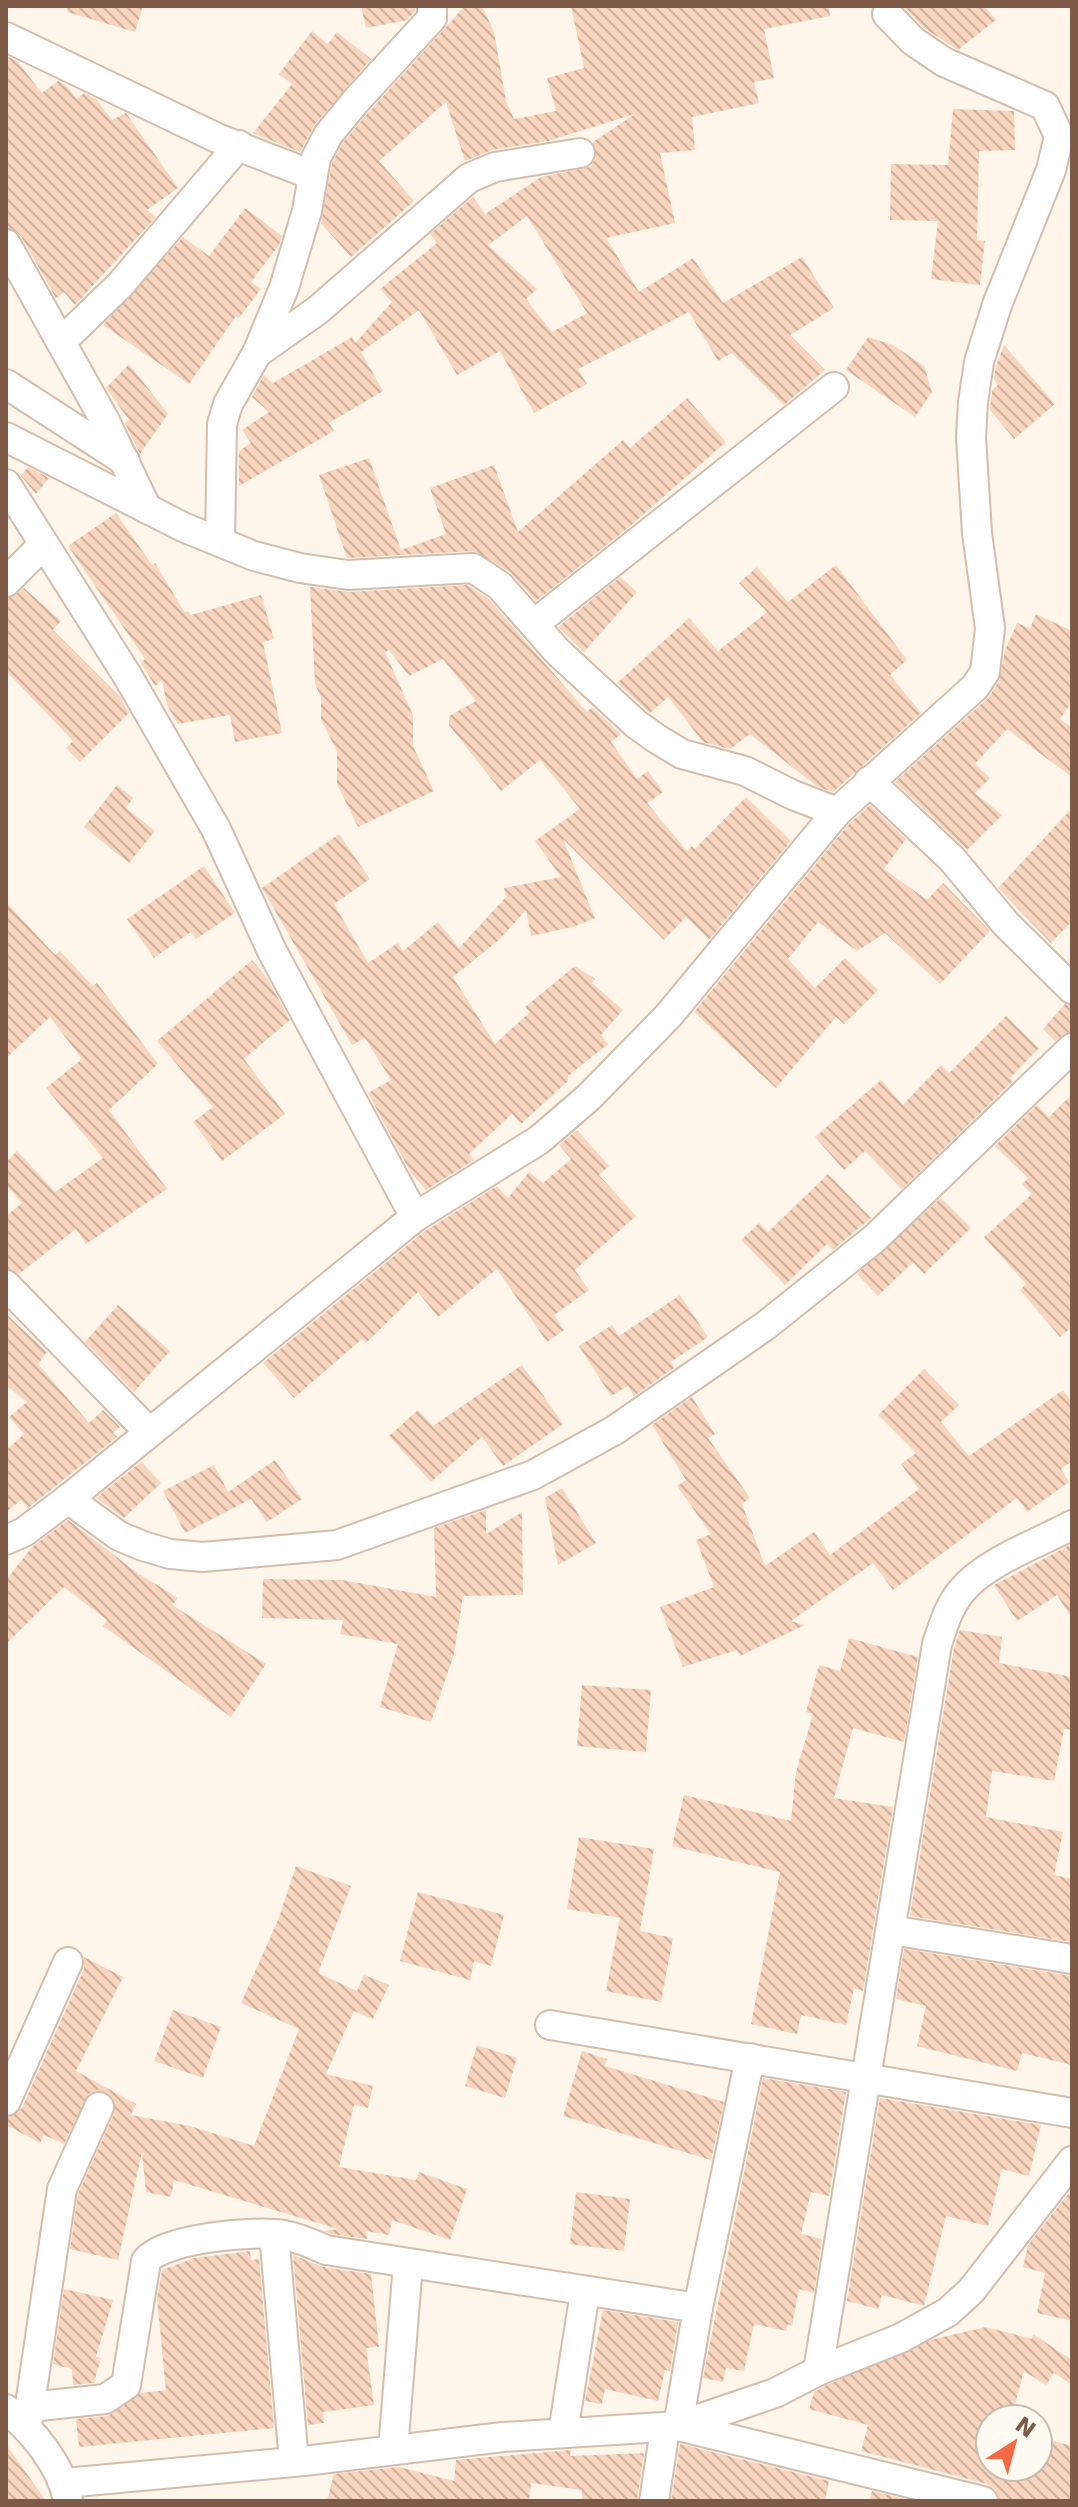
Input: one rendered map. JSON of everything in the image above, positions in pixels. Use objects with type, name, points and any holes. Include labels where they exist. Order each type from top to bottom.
[{"type":"street","points":[[220,542],[222,424],[228,404],[257,353],[299,244],[312,175],[328,135],[432,18],[432,6]]},
{"type":"street","points":[[6,1540],[24,1532],[68,1499],[415,1217],[539,1140],[589,1097],[669,1015],[837,812],[961,701],[985,672],[990,628],[977,533],[977,489],[971,437],[973,402],[979,362],[997,305],[1051,170],[1059,136],[1045,106],[944,62],[913,41],[887,14]]},
{"type":"street","points":[[6,37],[217,138],[312,175]]},
{"type":"street","points":[[61,342],[129,274],[239,145]]},
{"type":"street","points":[[257,353],[318,310],[469,178],[495,167],[580,153]]},
{"type":"street","points":[[10,255],[61,342],[125,461],[147,509]]},
{"type":"street","points":[[6,384],[125,461]]},
{"type":"street","points":[[534,624],[834,387]]},
{"type":"street","points":[[6,437],[147,509],[220,542],[300,568],[348,575],[473,568],[500,586],[599,690],[657,739],[682,754],[745,771],[837,812]]},
{"type":"street","points":[[6,484],[42,546],[127,675],[216,829],[272,951],[415,1217]]},
{"type":"street","points":[[6,582],[42,546]]},
{"type":"street","points":[[869,781],[952,859],[1006,924],[1072,989]]},
{"type":"street","points":[[68,1499],[119,1536],[170,1554],[203,1557],[337,1545],[533,1475],[615,1430],[777,1317],[874,1239],[1072,1048]]},
{"type":"street","points":[[6,1285],[149,1432]]},
{"type":"street","points":[[818,2371],[937,1644],[950,1608],[960,1591],[979,1574],[1072,1525]]},
{"type":"street","points":[[891,1930],[1072,1959]]},
{"type":"street","points":[[6,2101],[68,1962]]},
{"type":"street","points":[[550,2025],[1072,2113]]},
{"type":"street","points":[[654,2501],[750,2058]]},
{"type":"street","points":[[99,2107],[62,2189],[21,2414],[69,2495],[97,2480],[563,2433],[671,2428],[983,2501]]},
{"type":"street","points":[[671,2428],[775,2393],[818,2371],[901,2338],[948,2312],[971,2291],[1072,2161]]},
{"type":"street","points":[[21,2414],[105,2399],[126,2385],[146,2261],[151,2254],[168,2246],[274,2234],[326,2250],[698,2308]]},
{"type":"street","points":[[274,2234],[294,2461]]},
{"type":"street","points":[[393,2450],[408,2264]]},
{"type":"street","points":[[563,2433],[585,2292]]},
{"type":"building","points":[[68,6],[143,6],[135,32],[67,12]]},
{"type":"building","points":[[361,6],[415,6],[415,11],[407,20],[366,28]]},
{"type":"building","points":[[465,6],[482,6],[494,32],[506,101],[514,119],[556,111],[547,78],[584,68],[571,6],[829,6],[830,16],[764,29],[774,78],[754,82],[759,103],[692,117],[695,150],[660,153],[675,223],[606,238],[639,292],[693,258],[723,303],[802,257],[834,308],[790,335],[825,370],[784,405],[732,353],[718,361],[689,312],[578,369],[587,384],[534,413],[500,351],[457,375],[419,310],[361,352],[383,391],[329,423],[334,431],[239,486],[239,451],[251,443],[242,430],[269,412],[252,397],[264,375],[273,383],[352,337],[355,343],[392,302],[380,289],[437,243],[430,234],[473,197],[485,214],[541,177],[590,167],[596,158],[593,142],[635,114],[548,141],[492,150],[465,161],[446,102],[379,161],[414,201],[351,257],[321,223],[332,163],[342,144]],"holes":[[[527,216],[587,313],[552,332],[526,299],[537,289],[488,245]]]},
{"type":"building","points":[[903,6],[984,6],[996,20],[958,50],[924,28]]},
{"type":"building","points":[[312,31],[328,44],[337,32],[371,59],[315,124],[300,152],[253,133],[292,84],[279,74]]},
{"type":"building","points":[[6,56],[17,61],[42,93],[58,81],[66,85],[77,99],[84,93],[96,99],[112,120],[126,113],[178,188],[147,210],[156,217],[75,305],[64,292],[56,298],[21,236],[6,227]]},
{"type":"building","points":[[953,109],[1014,111],[1015,150],[979,151],[977,240],[985,241],[980,285],[931,279],[938,221],[890,220],[891,164],[948,165]]},
{"type":"building","points":[[245,208],[282,236],[279,245],[251,282],[261,289],[239,318],[236,316],[189,384],[103,325],[183,237],[209,256]]},
{"type":"building","points":[[868,337],[893,345],[924,366],[932,392],[915,417],[846,370]]},
{"type":"building","points":[[1004,345],[1055,404],[1014,439],[990,410],[992,390],[998,385],[994,379],[996,366]]},
{"type":"building","points":[[129,364],[168,414],[140,454],[125,423],[129,420],[106,388]]},
{"type":"building","points":[[687,398],[726,442],[629,527],[536,601],[510,572],[473,551],[347,558],[319,475],[369,458],[401,550],[446,534],[430,488],[494,465],[518,532],[623,440],[630,448]]},
{"type":"building","points":[[28,467],[49,478],[36,494],[21,476]]},
{"type":"building","points":[[116,513],[152,565],[155,563],[185,613],[188,611],[191,615],[261,595],[274,639],[263,642],[282,733],[235,742],[230,715],[178,724],[167,705],[162,680],[155,686],[141,663],[145,659],[68,546]]},
{"type":"building","points":[[836,565],[907,660],[890,675],[921,713],[833,792],[818,787],[750,734],[730,749],[703,742],[668,697],[650,713],[617,683],[689,618],[718,651],[767,612],[739,583],[757,567],[788,602]]},
{"type":"building","points":[[620,577],[637,592],[584,652],[558,627]]},
{"type":"building","points":[[468,585],[489,599],[587,712],[592,707],[621,734],[611,742],[637,779],[648,771],[663,792],[647,803],[687,851],[692,846],[695,849],[746,797],[791,841],[709,940],[686,917],[664,940],[563,839],[595,918],[573,927],[531,936],[526,910],[500,939],[453,977],[495,1044],[530,1012],[525,1007],[575,966],[595,979],[592,983],[623,1010],[601,1035],[608,1044],[568,1076],[568,1081],[521,1124],[512,1114],[469,1154],[474,1160],[426,1190],[411,1173],[368,1093],[391,1080],[365,1038],[352,1045],[262,888],[339,834],[370,879],[334,904],[368,963],[398,943],[403,951],[438,922],[459,948],[506,897],[504,888],[561,877],[535,841],[580,809],[540,760],[501,791],[449,725],[449,716],[476,701],[443,659],[409,676],[389,650],[385,652],[413,715],[413,746],[434,791],[358,827],[337,784],[337,752],[321,719],[321,697],[315,684],[310,587],[349,592]]},
{"type":"building","points":[[24,588],[61,621],[53,630],[120,697],[129,713],[80,762],[66,748],[73,741],[6,671],[6,599]]},
{"type":"building","points":[[1036,614],[1072,631],[1072,702],[1060,719],[1072,728],[1072,777],[1007,729],[975,764],[990,778],[975,793],[1002,815],[967,850],[895,782],[989,697],[999,681],[1005,650],[1017,623],[1030,628]]},
{"type":"building","points":[[117,785],[133,798],[126,808],[155,831],[129,863],[84,827]]},
{"type":"building","points":[[870,805],[906,839],[884,869],[927,900],[943,883],[990,931],[940,984],[885,933],[857,951],[818,922],[788,959],[815,988],[845,958],[878,990],[844,1024],[836,1017],[776,1088],[694,1012],[849,824]]},
{"type":"building","points":[[1072,808],[1072,921],[1051,943],[998,888]]},
{"type":"building","points":[[204,866],[235,913],[196,939],[191,932],[154,958],[127,919]]},
{"type":"building","points":[[6,902],[55,955],[60,951],[93,986],[97,983],[158,1064],[109,1110],[167,1189],[86,1244],[76,1229],[19,1274],[6,1268],[6,1216],[22,1203],[6,1185],[6,1162],[17,1151],[55,1192],[103,1158],[46,1088],[82,1059],[50,1017],[6,1058]]},
{"type":"building","points":[[252,960],[267,978],[290,1020],[244,1059],[285,1114],[222,1161],[193,1122],[213,1107],[157,1041]]},
{"type":"building","points":[[1065,1004],[1072,1006],[1072,1031],[1055,1041],[1043,1029]]},
{"type":"building","points":[[1006,1016],[1039,1048],[1010,1078],[1013,1081],[902,1189],[865,1151],[844,1170],[815,1137],[881,1080],[903,1105],[941,1065],[949,1073]]},
{"type":"building","points":[[1072,1094],[1072,1327],[1060,1337],[1020,1290],[1026,1284],[984,1237],[1032,1194],[1022,1185],[1028,1178],[995,1146],[1037,1105],[1049,1117]]},
{"type":"building","points":[[577,1130],[609,1166],[599,1175],[636,1216],[575,1270],[589,1290],[554,1315],[564,1330],[547,1342],[497,1269],[438,1317],[418,1292],[366,1343],[362,1339],[294,1398],[263,1363],[425,1231],[497,1186],[508,1198],[529,1172],[543,1183],[571,1159],[559,1145]]},
{"type":"building","points":[[828,1174],[871,1218],[833,1250],[827,1244],[785,1285],[741,1240],[759,1223],[768,1232]]},
{"type":"building","points":[[941,1198],[971,1228],[924,1274],[913,1262],[878,1296],[857,1274]]},
{"type":"building","points":[[680,1295],[708,1337],[671,1362],[674,1368],[634,1396],[628,1386],[611,1396],[579,1346],[612,1325],[619,1336]]},
{"type":"building","points":[[118,1305],[170,1351],[134,1392],[85,1342]]},
{"type":"building","points":[[6,1314],[47,1352],[38,1364],[89,1423],[103,1410],[120,1427],[113,1433],[117,1437],[28,1508],[21,1500],[6,1512],[6,1450],[24,1434],[9,1417],[27,1402],[6,1385]]},
{"type":"building","points":[[522,1365],[563,1424],[503,1466],[482,1437],[431,1482],[389,1436],[418,1410],[433,1426]]},
{"type":"building","points":[[924,1369],[959,1405],[941,1422],[969,1456],[1063,1390],[1072,1403],[1072,1461],[1061,1469],[1069,1482],[1027,1512],[1017,1498],[893,1590],[873,1563],[791,1621],[805,1625],[740,1656],[737,1650],[683,1667],[660,1607],[714,1587],[696,1540],[711,1534],[677,1486],[686,1480],[652,1425],[692,1397],[715,1434],[708,1438],[750,1498],[742,1504],[765,1566],[814,1532],[830,1555],[919,1489],[901,1464],[916,1453],[878,1415]]},
{"type":"building","points":[[275,1460],[302,1499],[267,1522],[251,1499],[185,1533],[163,1491],[214,1465],[228,1492]]},
{"type":"building","points":[[141,1462],[161,1483],[124,1518],[96,1498]]},
{"type":"building","points":[[562,1488],[596,1543],[558,1565],[545,1498]]},
{"type":"building","points":[[486,1510],[486,1534],[522,1512],[523,1595],[463,1596],[454,1654],[431,1722],[380,1707],[398,1644],[340,1634],[343,1620],[262,1618],[263,1579],[342,1580],[436,1597],[434,1528]]},
{"type":"building","points":[[68,1520],[139,1574],[178,1598],[172,1605],[266,1664],[231,1717],[103,1626],[107,1620],[64,1587],[6,1644],[6,1580],[32,1547]]},
{"type":"building","points":[[1072,1544],[1072,1619],[1057,1595],[1017,1621],[994,1585]]},
{"type":"building","points":[[960,1630],[1002,1637],[999,1663],[1072,1677],[1072,1730],[1064,1729],[1054,1781],[992,1771],[986,1817],[1063,1832],[1054,1875],[1072,1879],[1072,1942],[910,1916],[954,1648]]},
{"type":"building","points":[[849,1638],[918,1657],[904,1742],[853,1728],[834,1798],[893,1807],[863,1991],[854,1988],[846,2025],[801,2015],[797,2034],[751,2024],[780,1872],[672,1846],[684,1795],[791,1821],[796,1772],[813,1714],[806,1712],[819,1665],[840,1671]]},
{"type":"building","points":[[582,1685],[651,1690],[646,1752],[577,1746]]},
{"type":"building","points":[[579,1837],[654,1849],[640,1931],[673,1938],[661,2002],[606,1991],[620,1918],[567,1909]]},
{"type":"building","points":[[296,1866],[351,1886],[318,1973],[357,1991],[364,1975],[389,1985],[373,2019],[354,2011],[326,2074],[373,2086],[368,2108],[354,2105],[339,2167],[416,2180],[419,2172],[467,2189],[450,2240],[392,2220],[389,2235],[366,2231],[367,2239],[331,2234],[324,2231],[338,2229],[174,2180],[171,2197],[146,2192],[142,2152],[118,2260],[70,2249],[78,2194],[114,2114],[113,2098],[98,2090],[88,2094],[64,2144],[44,2135],[40,2143],[6,2125],[6,2118],[22,2108],[84,1969],[84,1957],[123,1977],[76,2071],[136,2104],[131,2115],[190,2126],[254,2146],[299,2029],[241,2003],[278,1920]]},
{"type":"building","points":[[418,1892],[504,1915],[491,1966],[474,1961],[470,1980],[400,1961]]},
{"type":"building","points":[[904,1949],[1072,1976],[1072,2065],[1022,2053],[1017,2071],[917,2046],[926,2006],[896,1999]]},
{"type":"building","points":[[173,2010],[221,2027],[203,2078],[154,2061]]},
{"type":"building","points":[[477,2045],[517,2058],[505,2098],[465,2086]]},
{"type":"building","points":[[582,2051],[607,2059],[605,2066],[724,2102],[711,2160],[563,2116]]},
{"type":"building","points":[[763,2078],[846,2092],[829,2196],[811,2192],[801,2234],[822,2239],[814,2293],[799,2289],[792,2326],[788,2324],[786,2331],[754,2324],[744,2371],[726,2368],[723,2382],[703,2378]]},
{"type":"building","points":[[880,2098],[1041,2125],[1029,2176],[1002,2169],[988,2226],[946,2216],[924,2306],[882,2295],[878,2309],[847,2301]]},
{"type":"building","points":[[1072,2189],[1072,2321],[1037,2313],[1045,2273],[1023,2267],[1028,2245]]},
{"type":"building","points":[[576,2192],[630,2199],[624,2251],[570,2244]]},
{"type":"building","points":[[250,2251],[251,2260],[259,2259],[274,2428],[79,2447],[76,2419],[108,2416],[141,2393],[166,2390],[157,2299],[162,2270],[194,2258]]},
{"type":"building","points":[[293,2255],[323,2267],[371,2274],[379,2347],[366,2348],[374,2405],[323,2412],[324,2423],[308,2425]]},
{"type":"building","points":[[64,2289],[113,2300],[96,2357],[101,2358],[94,2383],[73,2385],[72,2369],[53,2364]]},
{"type":"building","points":[[603,2310],[678,2322],[670,2371],[665,2370],[658,2401],[605,2389],[602,2404],[585,2401]]},
{"type":"building","points":[[986,2327],[1032,2339],[1033,2334],[1072,2360],[1072,2385],[1054,2373],[1046,2385],[1024,2371],[1015,2403],[974,2403],[974,2481],[861,2451],[868,2425],[809,2409],[814,2392],[934,2339]]},
{"type":"building","points":[[1054,2441],[1072,2446],[1072,2501],[1000,2501],[995,2489],[983,2483],[1054,2483]]},
{"type":"building","points":[[6,2444],[46,2501],[6,2501]]},
{"type":"building","points":[[680,2444],[829,2481],[825,2501],[671,2501]]},
{"type":"building","points":[[571,2450],[570,2456],[644,2453],[637,2501],[582,2501],[582,2490],[531,2483],[529,2501],[327,2501],[334,2474],[399,2467],[454,2481],[456,2460]]},
{"type":"building","points":[[872,2491],[912,2501],[869,2501]]}]
